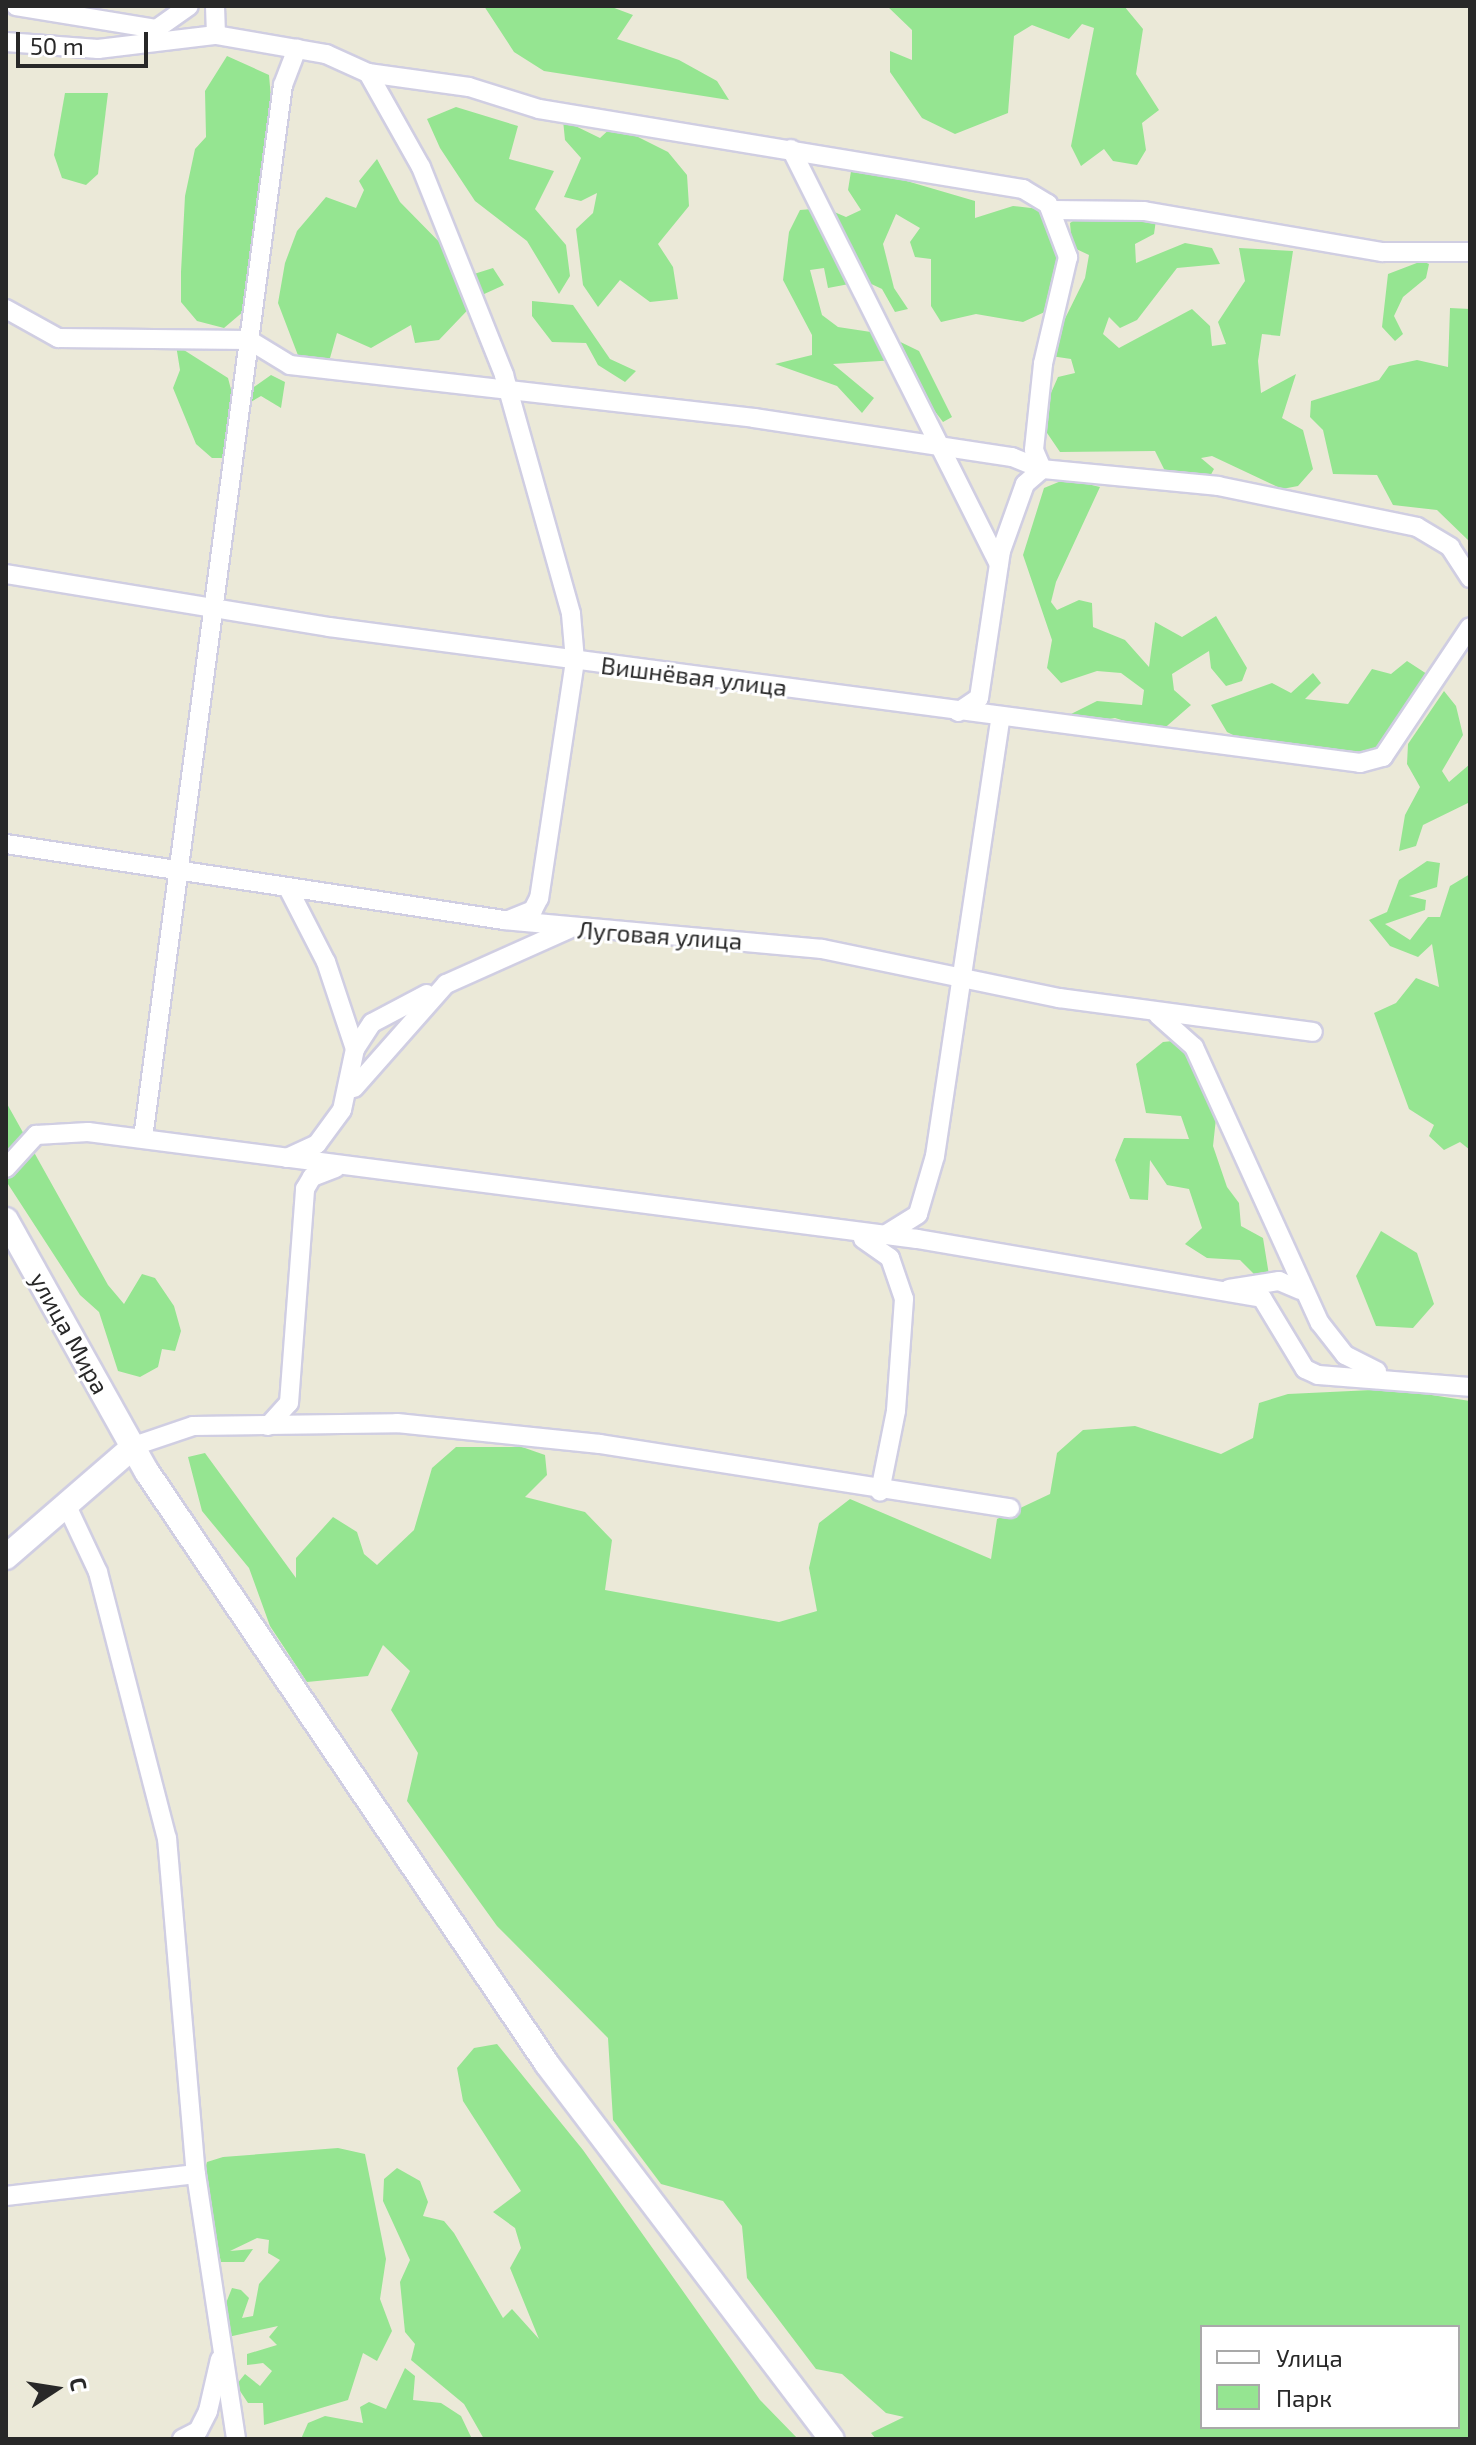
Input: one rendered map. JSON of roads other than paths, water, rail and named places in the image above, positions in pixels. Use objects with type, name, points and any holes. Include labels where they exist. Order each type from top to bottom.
[{"type":"street","points":[[16,6],[157,29]]},
{"type":"street","points":[[138,40],[189,6]]},
{"type":"street","points":[[215,6],[216,35]]},
{"type":"street","points":[[6,42],[76,49],[138,40],[216,35],[297,49],[368,73],[791,149],[974,176],[1023,189],[1052,210],[1144,211],[1382,252],[1470,252]]},
{"type":"street","points":[[143,1138],[174,866],[216,608],[283,85],[297,49]]},
{"type":"street","points":[[368,73],[421,167],[508,390],[571,614],[575,661],[539,898],[533,910],[504,920]]},
{"type":"street","points":[[791,149],[999,564]]},
{"type":"street","points":[[1042,469],[1034,450],[1043,364],[1068,257],[1052,210]]},
{"type":"street","points":[[6,309],[58,338],[249,340],[290,365],[942,447],[1042,469],[1137,474],[1285,497],[1417,527],[1470,563]]},
{"type":"street","points":[[958,712],[979,698],[999,564],[1025,484],[1042,469]]},
{"type":"street","points":[[1450,547],[1470,578]]},
{"type":"street","name":"Вишнёвая улица","points":[[6,574],[575,661],[1262,755],[1360,763],[1383,757],[1470,627]]},
{"type":"street","points":[[882,1236],[918,1214],[925,1196],[957,977],[1001,717]]},
{"type":"street","name":"Луговая улица","points":[[6,844],[174,866],[288,888],[504,920],[822,949],[1148,1011],[1313,1032]]},
{"type":"street","points":[[288,888],[326,962],[355,1049]]},
{"type":"street","points":[[347,1098],[355,1049],[372,1023],[446,984],[571,928]]},
{"type":"street","points":[[280,1159],[317,1144],[347,1098],[446,984]]},
{"type":"street","points":[[1148,1011],[1194,1047],[1300,1290],[1345,1355],[1398,1377]]},
{"type":"street","points":[[6,1168],[36,1135],[143,1138],[280,1159],[349,1165],[882,1236],[1262,1298],[1305,1369],[1470,1387]]},
{"type":"street","points":[[268,1426],[289,1403],[305,1189],[322,1170],[349,1165]]},
{"type":"street","name":"улица Мира","points":[[7,1225],[134,1446],[547,2064],[832,2439]]},
{"type":"street","points":[[849,1234],[879,1244],[900,1277],[904,1299],[896,1411],[880,1491]]},
{"type":"street","points":[[1222,1291],[1279,1281],[1300,1290]]},
{"type":"street","points":[[6,1557],[134,1446],[193,1426],[397,1423],[491,1432],[1010,1508]]},
{"type":"street","points":[[66,1504],[98,1572],[167,1838],[196,2174],[236,2439]]},
{"type":"street","points":[[6,2196],[196,2174]]},
{"type":"street","points":[[182,2439],[198,2431],[208,2411],[224,2344]]}]
